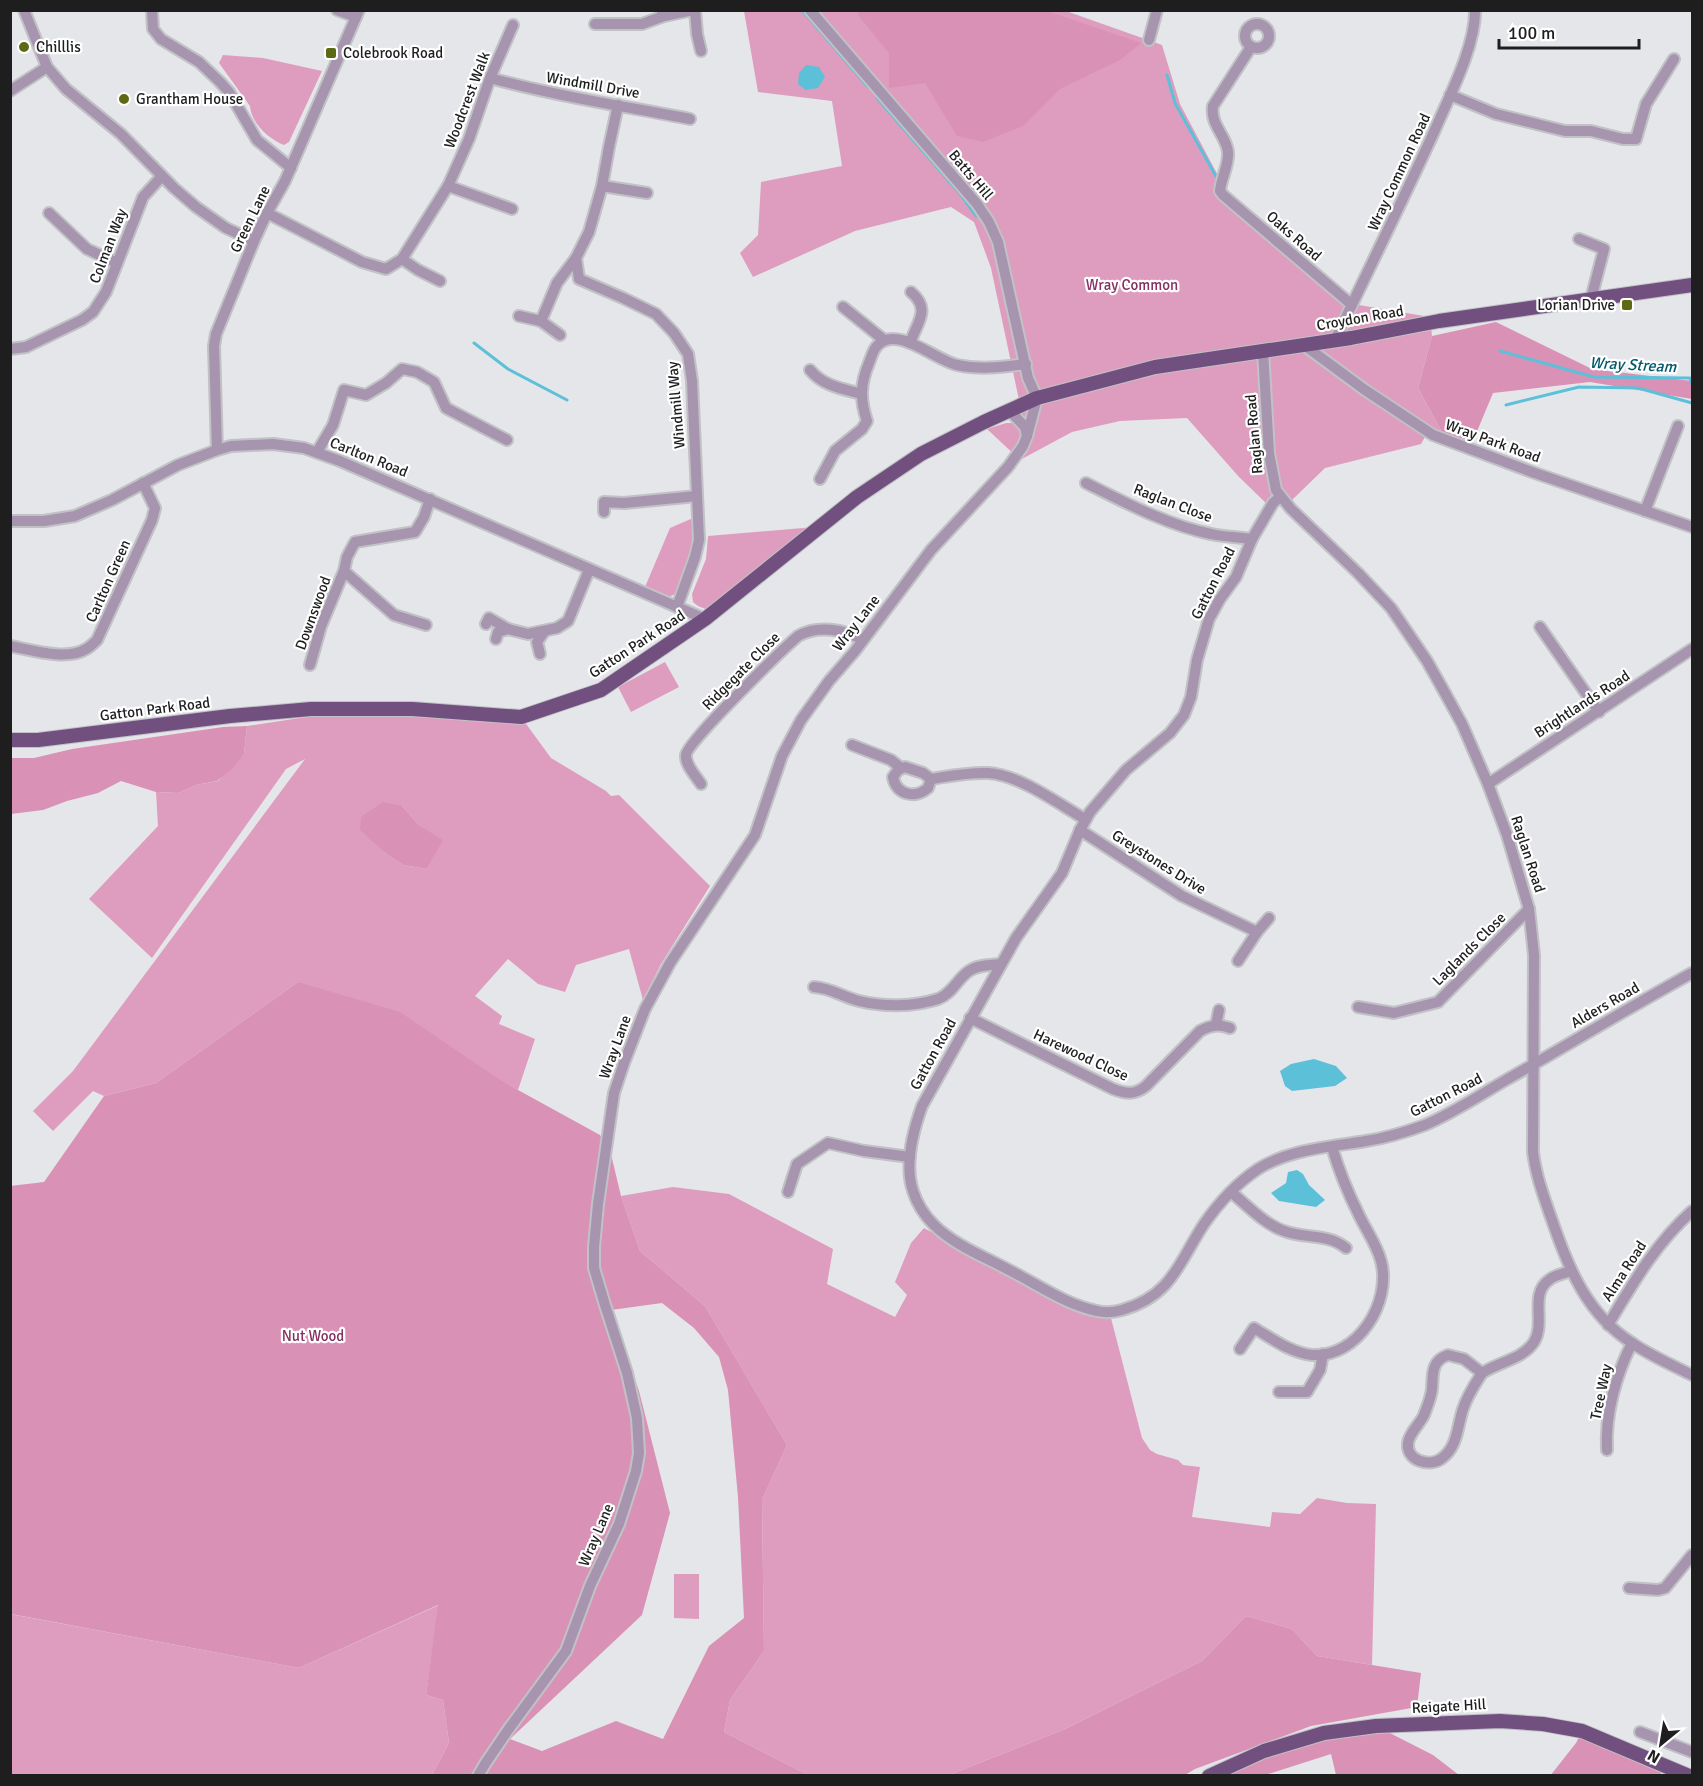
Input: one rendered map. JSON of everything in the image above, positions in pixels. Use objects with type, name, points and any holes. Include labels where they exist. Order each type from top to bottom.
[{"type":"main road","name":"Croydon Road","points":[[1037,398],[1142,369],[1335,340],[1438,321],[1692,285]]},
{"type":"main road","name":"Gatton Park Road","points":[[10,740],[38,740],[231,716],[311,709],[412,709],[521,717],[601,690],[705,620],[857,497],[921,454],[1037,398]]},
{"type":"main road","name":"Reigate Hill","points":[[1209,1776],[1264,1751],[1324,1732],[1376,1726],[1500,1721],[1534,1723],[1582,1731],[1689,1776]]},
{"type":"street","points":[[24,10],[47,67],[66,89],[121,134],[184,197],[226,228],[254,241]]},
{"type":"street","points":[[152,10],[153,29],[161,39],[199,62],[220,82],[229,92],[257,140],[291,168]]},
{"type":"street","points":[[337,10],[357,14]]},
{"type":"street","points":[[595,24],[642,24],[663,13],[694,10],[701,51]]},
{"type":"street","name":"Batts Hill","points":[[810,10],[977,204],[989,222],[998,242],[1028,378],[1037,398]]},
{"type":"street","points":[[1149,40],[1157,10]]},
{"type":"street","name":"Wray Common Road","points":[[1335,340],[1401,204],[1450,95],[1466,54],[1475,20],[1475,10]]},
{"type":"street","name":"Green Lane","points":[[217,450],[214,346],[216,334],[254,241],[291,168],[357,14]]},
{"type":"street","name":"Woodcrest Walk","points":[[402,259],[448,186],[513,26]]},
{"type":"street","name":"Oaks Road","points":[[1251,47],[1213,106],[1212,118],[1228,154],[1220,187],[1223,195],[1352,304]]},
{"type":"street","points":[[1450,95],[1496,114],[1565,132],[1591,131],[1623,140],[1636,140],[1646,104],[1674,59]]},
{"type":"street","points":[[10,91],[47,67]]},
{"type":"street","name":"Windmill Drive","points":[[490,78],[574,99],[690,119]]},
{"type":"street","points":[[541,321],[558,283],[576,258],[589,232],[602,186],[618,105]]},
{"type":"street","name":"Colman Way","points":[[10,350],[26,347],[87,317],[103,299],[143,197],[162,176]]},
{"type":"street","points":[[448,186],[512,209]]},
{"type":"street","points":[[602,186],[647,193]]},
{"type":"street","points":[[49,213],[87,249],[117,262]]},
{"type":"street","points":[[267,213],[362,262],[386,269],[402,259],[440,281]]},
{"type":"street","points":[[1579,239],[1604,249],[1591,299]]},
{"type":"street","points":[[558,283],[579,279],[576,258]]},
{"type":"street","name":"Windmill Way","points":[[579,279],[656,314],[674,333],[688,354],[692,381],[699,540],[677,607]]},
{"type":"street","points":[[910,343],[923,309],[920,300],[911,292]]},
{"type":"street","points":[[843,307],[884,340]]},
{"type":"street","points":[[519,316],[541,321],[560,335]]},
{"type":"street","points":[[820,479],[835,452],[862,429],[867,421],[861,404],[866,371],[876,347],[884,340],[899,339],[935,357],[975,368],[1026,364]]},
{"type":"street","name":"Wray Park Road","points":[[1304,345],[1365,390],[1433,435],[1692,527]]},
{"type":"street","name":"Raglan Road","points":[[1263,351],[1269,453],[1274,483],[1280,497],[1391,608],[1427,661],[1461,724],[1488,784],[1507,835],[1529,909],[1534,955],[1534,1165],[1570,1271],[1582,1293],[1608,1325],[1632,1343],[1692,1376]]},
{"type":"street","points":[[317,453],[333,425],[340,387],[366,395],[402,369],[417,372],[434,382],[446,408],[507,440]]},
{"type":"street","points":[[810,370],[814,375],[835,387],[862,394]]},
{"type":"street","name":"Wray Lane","points":[[478,1776],[508,1730],[566,1652],[590,1587],[619,1524],[636,1471],[639,1453],[637,1418],[627,1373],[594,1268],[594,1247],[614,1093],[645,1009],[670,963],[755,835],[782,756],[801,720],[931,550],[1019,453],[1028,436],[1037,398]]},
{"type":"street","points":[[1010,411],[1025,427],[1028,436]]},
{"type":"street","points":[[1645,511],[1678,426]]},
{"type":"street","name":"Carlton Road","points":[[10,521],[44,521],[75,516],[112,500],[178,465],[217,450],[273,444],[304,448],[340,460],[705,620]]},
{"type":"street","name":"Carlton Green","points":[[10,646],[71,655],[85,650],[97,640],[152,520],[155,508],[143,483]]},
{"type":"street","name":"Raglan Close","points":[[1086,483],[1187,528],[1210,534],[1252,539]]},
{"type":"street","points":[[603,502],[624,503],[697,496]]},
{"type":"street","name":"Gatton Road","points":[[1280,497],[1273,503],[1252,539],[1236,577],[1220,599],[1207,626],[1197,660],[1191,697],[1184,715],[1170,733],[1126,770],[1085,819],[1062,873],[1000,964],[922,1106],[910,1157],[910,1179],[913,1192],[921,1209],[936,1227],[968,1248],[1069,1302],[1097,1311],[1114,1312],[1153,1296],[1164,1287],[1181,1264],[1204,1224],[1231,1192],[1258,1169],[1285,1157],[1312,1149],[1396,1134],[1427,1124],[1533,1065]]},
{"type":"street","name":"Downswood","points":[[310,664],[321,626],[344,571],[347,557],[356,542],[414,532],[424,518],[430,499]]},
{"type":"street","points":[[486,624],[489,618],[508,629],[528,634],[557,628],[567,621],[589,570]]},
{"type":"street","name":"Downswood","points":[[344,571],[394,615],[426,626]]},
{"type":"street","points":[[1540,627],[1599,712]]},
{"type":"street","points":[[496,639],[498,632],[508,629]]},
{"type":"street","name":"Ridgegate Close","points":[[701,784],[687,762],[686,754],[689,747],[714,718],[798,636],[810,630],[837,630],[863,640]]},
{"type":"street","points":[[540,654],[537,642],[544,632]]},
{"type":"street","name":"Brightlands Road","points":[[1488,784],[1692,649]]},
{"type":"street","points":[[852,745],[891,760],[901,768],[923,773],[931,779],[987,773],[1018,780],[1085,819]]},
{"type":"street","points":[[901,768],[893,777],[896,786],[904,793],[916,795],[923,792],[930,785],[931,779]]},
{"type":"street","name":"Greystones Drive","points":[[1080,830],[1182,896],[1257,932]]},
{"type":"street","name":"Laglands Close","points":[[1358,1007],[1394,1013],[1438,1002],[1529,909]]},
{"type":"street","points":[[1238,961],[1269,918]]},
{"type":"street","points":[[814,987],[829,989],[858,1001],[900,1006],[937,999],[946,995],[970,970],[1000,964]]},
{"type":"street","name":"Alders Road","points":[[1533,1065],[1692,973]]},
{"type":"street","points":[[1219,1010],[1216,1025],[1230,1028]]},
{"type":"street","name":"Harewood Close","points":[[970,1018],[1123,1093],[1139,1091],[1146,1086],[1200,1031],[1208,1026],[1216,1025]]},
{"type":"street","points":[[788,1192],[797,1164],[828,1143],[864,1151],[910,1157]]},
{"type":"street","points":[[1240,1349],[1254,1328],[1292,1350],[1311,1355],[1331,1352],[1362,1333],[1380,1304],[1383,1290],[1381,1260],[1343,1183],[1332,1147]]},
{"type":"street","points":[[1231,1192],[1272,1225],[1283,1231],[1295,1235],[1332,1239],[1346,1248]]},
{"type":"street","name":"Alma Road","points":[[1608,1325],[1643,1266],[1658,1246],[1692,1211]]},
{"type":"street","points":[[1482,1373],[1464,1359],[1454,1356],[1448,1355],[1436,1362],[1433,1368],[1430,1400],[1408,1444],[1412,1456],[1427,1463],[1441,1459],[1448,1452],[1456,1437],[1463,1408],[1482,1373],[1529,1348],[1539,1332],[1540,1292],[1544,1284],[1550,1278],[1570,1271]]},
{"type":"street","name":"Tree Way","points":[[1607,1450],[1609,1418],[1618,1375],[1632,1343]]},
{"type":"street","points":[[1279,1392],[1306,1392],[1320,1370],[1323,1354]]},
{"type":"street","points":[[1629,1588],[1658,1590],[1665,1588],[1692,1555]]},
{"type":"street","points":[[1640,1732],[1692,1752]]},
{"type":"green space","points":[[859,10],[1047,11],[1141,43],[1120,60],[1060,89],[1023,126],[983,142],[957,136],[925,83],[889,88],[889,53],[858,15]]},
{"type":"green space","name":"Wray Common","points":[[744,11],[1066,11],[1162,45],[1180,104],[1223,185],[1321,287],[1359,305],[1430,317],[1432,336],[1418,388],[1443,434],[1426,435],[1421,444],[1325,468],[1291,501],[1272,493],[1267,504],[1239,477],[1187,418],[1120,421],[1072,432],[1020,460],[987,429],[1013,423],[1022,414],[991,268],[974,222],[951,207],[855,231],[753,277],[740,253],[758,235],[761,182],[842,166],[832,101],[758,92]]},
{"type":"green space","points":[[223,55],[263,58],[322,71],[289,142],[284,145],[278,142],[267,135],[257,124],[250,106],[219,63]]},
{"type":"green space","points":[[1496,322],[1592,369],[1692,381],[1692,399],[1590,382],[1493,393],[1473,441],[1443,434],[1418,388],[1432,336]]},
{"type":"green space","points":[[693,518],[692,549],[678,590],[669,597],[645,587],[670,528]]},
{"type":"green space","points":[[815,527],[708,610],[693,602],[692,594],[706,559],[708,536]]},
{"type":"green space","points":[[665,662],[679,687],[631,712],[618,687]]},
{"type":"green space","points":[[326,714],[521,717],[551,758],[611,796],[619,795],[710,886],[661,964],[643,1000],[629,949],[576,965],[565,992],[538,984],[508,959],[475,996],[502,1016],[499,1024],[535,1039],[518,1090],[298,982],[156,1083],[104,1096],[93,1091],[53,1131],[33,1111],[73,1071],[305,759],[286,769],[152,958],[89,899],[158,826],[156,792],[178,793],[196,785],[218,781],[244,754],[247,726]],"holes":[[[402,806],[418,824],[442,840],[427,869],[403,865],[386,854],[361,830]]]},
{"type":"green space","points":[[247,726],[244,754],[233,768],[217,781],[196,785],[178,793],[156,792],[121,781],[98,793],[43,810],[11,814],[11,758],[34,758],[72,749],[223,727]]},
{"type":"green space","points":[[383,802],[402,806],[418,824],[443,840],[427,869],[403,865],[386,854],[360,830],[361,817]]},
{"type":"green space","name":"Nut Wood","points":[[298,982],[400,1012],[500,1080],[600,1135],[610,1150],[621,1196],[640,1251],[705,1306],[787,1445],[762,1500],[764,1651],[730,1700],[724,1732],[808,1775],[432,1775],[449,1743],[443,1700],[426,1695],[438,1605],[299,1668],[11,1614],[10,1186],[44,1182],[104,1096],[156,1083]],"holes":[[[662,1303],[694,1328],[719,1357],[728,1390],[738,1497],[744,1618],[709,1646],[663,1739],[616,1721],[542,1751],[510,1739],[642,1615],[670,1513],[639,1391],[611,1310]]]},
{"type":"green space","points":[[673,1187],[729,1194],[833,1249],[827,1284],[895,1317],[907,1295],[895,1282],[911,1243],[924,1228],[1056,1301],[1111,1318],[1142,1438],[1150,1450],[1157,1454],[1178,1460],[1183,1465],[1200,1467],[1192,1517],[1270,1527],[1272,1512],[1300,1514],[1317,1498],[1347,1503],[1376,1504],[1372,1665],[1317,1656],[1292,1629],[1246,1616],[1202,1661],[1065,1729],[949,1775],[808,1775],[724,1732],[730,1700],[764,1651],[762,1500],[787,1445],[705,1306],[640,1251],[621,1196]]},
{"type":"green space","points":[[674,1574],[699,1574],[699,1619],[674,1618]]},
{"type":"green space","points":[[439,1605],[426,1695],[443,1700],[449,1743],[432,1775],[11,1775],[10,1614],[299,1668]]},
{"type":"green space","points":[[1246,1616],[1292,1629],[1317,1656],[1421,1673],[1417,1707],[1311,1726],[1195,1769],[1185,1775],[949,1775],[1065,1729],[1202,1661]]},
{"type":"green space","points":[[1376,1726],[1433,1755],[1459,1775],[1336,1775],[1331,1754],[1265,1775],[1209,1776],[1264,1751]]},
{"type":"green space","points":[[1582,1731],[1663,1770],[1660,1775],[1550,1776],[1576,1743]]},
{"type":"water","points":[[806,65],[819,67],[825,77],[818,88],[805,90],[798,84],[799,73]]},
{"type":"water","points":[[1314,1059],[1336,1066],[1347,1078],[1335,1086],[1292,1091],[1285,1086],[1280,1071],[1291,1064]]},
{"type":"water","points":[[1297,1170],[1325,1200],[1316,1207],[1279,1201],[1271,1193],[1286,1183],[1288,1172]]},
{"type":"waterway","points":[[802,10],[868,87]]},
{"type":"waterway","points":[[1167,75],[1175,103],[1218,180]]},
{"type":"waterway","points":[[877,98],[961,195],[976,216]]},
{"type":"waterway","points":[[474,343],[508,369],[567,400]]},
{"type":"waterway","name":"Wray Stream","points":[[1500,351],[1594,377],[1690,378],[1692,384]]},
{"type":"waterway","points":[[1506,405],[1579,387],[1638,388],[1692,403]]},
{"type":"place","name":"Chilllis","points":[[24,47]]},
{"type":"place","name":"Colebrook Road","points":[[331,53]]},
{"type":"place","name":"Grantham House","points":[[124,99]]},
{"type":"place","name":"Lorian Drive","points":[[1627,305]]}]
